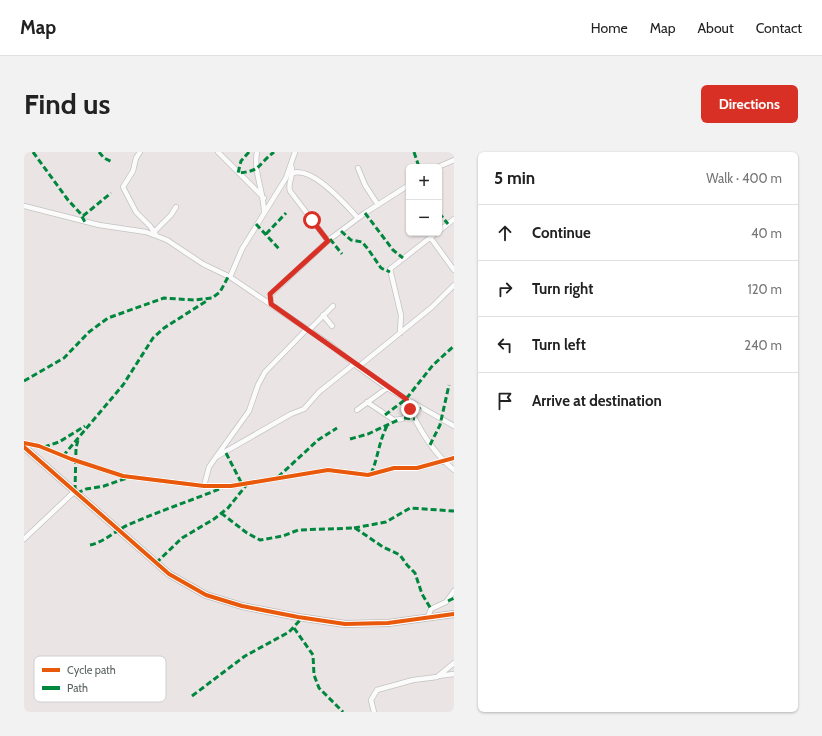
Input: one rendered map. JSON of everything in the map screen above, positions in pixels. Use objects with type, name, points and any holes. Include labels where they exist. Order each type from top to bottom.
[{"type":"street","points":[[140,152],[136,158],[133,171],[123,188],[136,212],[155,234]]},
{"type":"street","points":[[218,152],[264,198]]},
{"type":"street","points":[[257,152],[256,161],[264,198],[264,212]]},
{"type":"street","points":[[230,278],[232,270],[242,249],[286,178],[295,152]]},
{"type":"street","points":[[442,165],[454,160]]},
{"type":"street","points":[[291,164],[293,173],[289,183],[290,191],[328,241]]},
{"type":"street","points":[[358,168],[365,185],[378,205]]},
{"type":"street","points":[[293,173],[302,172],[314,178],[333,192],[358,218]]},
{"type":"street","points":[[271,304],[270,294],[328,241],[358,218],[406,187]]},
{"type":"street","points":[[24,206],[93,224],[155,234],[175,244],[203,264],[230,278],[308,329],[388,388],[454,426]]},
{"type":"street","points":[[155,234],[176,207]]},
{"type":"street","points":[[442,229],[454,219]]},
{"type":"street","points":[[400,333],[401,315],[390,269],[430,237],[454,270]]},
{"type":"street","points":[[216,457],[291,414],[304,409],[319,392],[400,333],[432,307],[454,285]]},
{"type":"street","points":[[204,486],[209,467],[249,411],[258,385],[265,372],[332,306]]},
{"type":"street","points":[[323,315],[332,326]]},
{"type":"street","points":[[357,410],[388,388]]},
{"type":"street","points":[[406,399],[424,434],[442,461],[454,470]]},
{"type":"street","points":[[367,402],[394,420],[402,419],[412,412]]},
{"type":"street","points":[[24,443],[39,446],[71,459],[123,476],[204,486],[231,486],[328,470],[368,475],[394,468],[417,468],[454,458]]},
{"type":"street","points":[[24,447],[169,574],[206,595],[242,606],[331,622],[388,623],[454,614]]},
{"type":"street","points":[[24,539],[75,491]]},
{"type":"street","points":[[428,617],[431,609],[446,602],[454,592]]},
{"type":"street","points":[[437,676],[454,663]]},
{"type":"street","points":[[372,711],[371,700],[372,696],[377,690],[413,680],[454,674]]},
{"type":"marked path","points":[[33,152],[68,200],[80,213],[85,222]]},
{"type":"marked path","points":[[99,152],[104,158],[112,162]]},
{"type":"marked path","points":[[249,152],[241,161],[238,173],[251,171],[259,167],[274,152]]},
{"type":"marked path","points":[[414,152],[418,164]]},
{"type":"marked path","points":[[83,216],[111,193]]},
{"type":"marked path","points":[[266,234],[286,213]]},
{"type":"marked path","points":[[365,213],[393,250],[403,258]]},
{"type":"marked path","points":[[442,217],[448,224]]},
{"type":"marked path","points":[[256,224],[280,250]]},
{"type":"marked path","points":[[341,231],[351,240],[362,242],[381,268],[390,272]]},
{"type":"marked path","points":[[330,239],[342,254]]},
{"type":"marked path","points":[[24,381],[64,358],[89,332],[108,318],[164,298],[194,300],[212,298],[220,292],[228,277]]},
{"type":"marked path","points":[[63,456],[123,385],[153,338],[164,328],[208,300]]},
{"type":"marked path","points":[[385,415],[406,399],[433,365],[454,346]]},
{"type":"marked path","points":[[430,445],[440,425],[449,385]]},
{"type":"marked path","points":[[412,412],[421,408]]},
{"type":"marked path","points":[[404,418],[415,419]]},
{"type":"marked path","points":[[350,439],[368,434],[398,420]]},
{"type":"marked path","points":[[44,447],[59,442],[85,426]]},
{"type":"marked path","points":[[371,474],[387,426]]},
{"type":"marked path","points":[[278,477],[318,440],[337,428]]},
{"type":"marked path","points":[[75,491],[76,448],[78,440]]},
{"type":"marked path","points":[[226,453],[242,484]]},
{"type":"marked path","points":[[77,493],[86,489],[104,486],[127,478]]},
{"type":"marked path","points":[[156,563],[182,538],[214,519],[228,508],[248,483]]},
{"type":"marked path","points":[[90,545],[95,544],[123,527],[222,488]]},
{"type":"marked path","points":[[354,528],[386,522],[410,508],[454,511]]},
{"type":"marked path","points":[[221,513],[247,533],[260,540],[283,536],[298,530],[355,528],[383,547],[400,555],[415,573],[422,594],[431,609]]},
{"type":"marked path","points":[[448,601],[454,598]]},
{"type":"marked path","points":[[192,696],[245,656],[289,632],[302,618]]},
{"type":"marked path","points":[[294,628],[313,655],[314,675],[319,688],[343,712]]},
{"type":"cycle path","points":[[24,443],[39,446],[71,459],[123,476],[204,486],[231,486],[328,470],[368,475],[394,468],[417,468],[454,458]]},
{"type":"cycle path","points":[[24,447],[169,574],[206,595],[242,606],[345,624],[388,623],[454,614]]},
{"type":"route","points":[[312,220],[328,241],[270,294],[271,304],[332,346],[358,367],[406,399],[410,409]]}]
